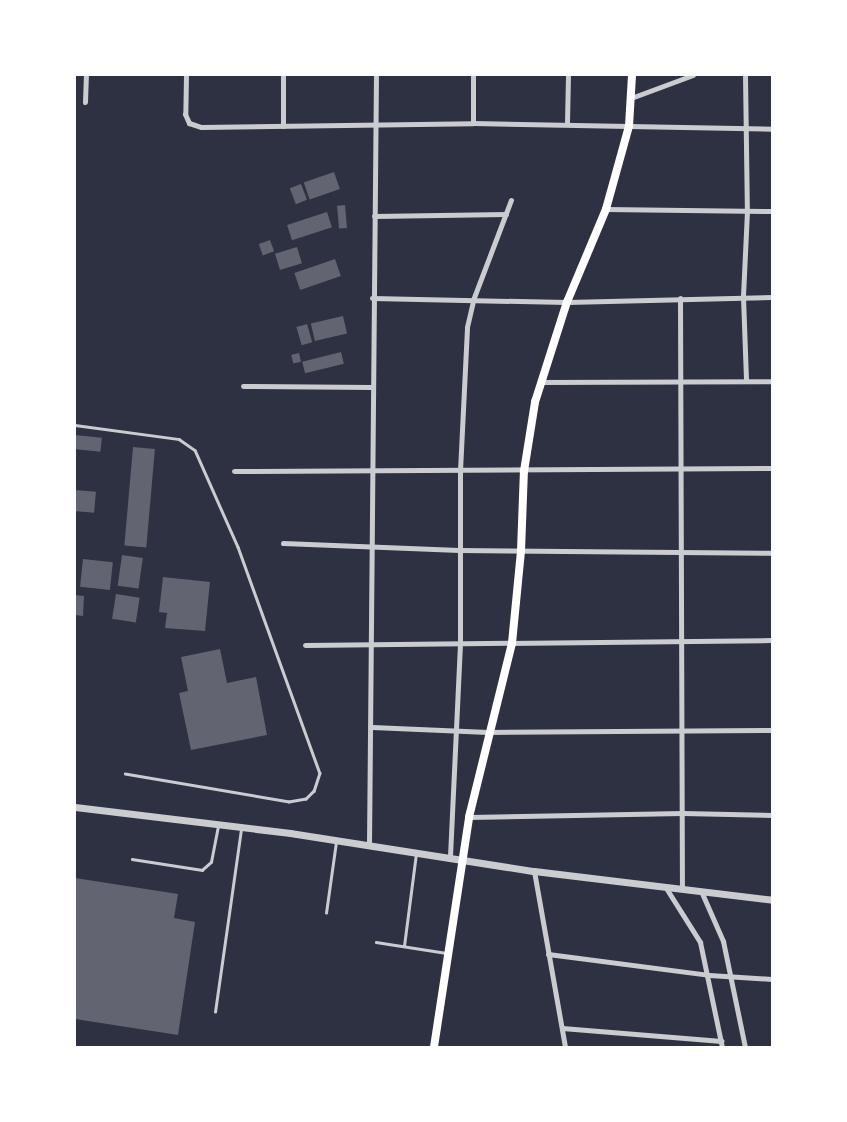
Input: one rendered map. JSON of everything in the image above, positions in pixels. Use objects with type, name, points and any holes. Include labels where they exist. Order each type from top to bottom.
[{"type":"main road","points":[[434,1047],[470,817],[488,732],[512,643],[521,551],[524,471],[539,382],[567,302],[606,209],[629,126],[632,75]]},
{"type":"street","points":[[85,102],[86,75]]},
{"type":"street","points":[[186,75],[187,120],[201,127],[567,123],[772,129]]},
{"type":"street","points":[[283,75],[283,126]]},
{"type":"street","points":[[370,845],[372,727],[370,644],[373,470],[372,298],[376,75]]},
{"type":"street","points":[[473,75],[473,123]]},
{"type":"street","points":[[567,123],[568,75]]},
{"type":"street","points":[[631,98],[693,75]]},
{"type":"street","points":[[745,75],[747,211],[743,297],[746,380]]},
{"type":"street","points":[[450,856],[460,642],[460,470],[467,327],[472,300],[511,200]]},
{"type":"street","points":[[606,209],[772,211]]},
{"type":"street","points":[[374,216],[506,214]]},
{"type":"street","points":[[372,298],[567,302],[772,297]]},
{"type":"street","points":[[680,298],[683,383],[682,889]]},
{"type":"street","points":[[539,382],[683,383],[746,380],[772,381]]},
{"type":"street","points":[[242,386],[372,387]]},
{"type":"street","points":[[234,472],[772,468]]},
{"type":"street","points":[[283,543],[459,550],[772,553]]},
{"type":"street","points":[[305,645],[770,640]]},
{"type":"street","points":[[372,727],[488,732],[772,730]]},
{"type":"street","points":[[75,807],[241,827],[417,853],[450,856],[534,871],[772,900]]},
{"type":"street","points":[[470,817],[683,812],[772,815]]},
{"type":"street","points":[[534,871],[565,1047]]},
{"type":"street","points":[[562,1028],[722,1044],[709,975],[700,942],[666,888]]},
{"type":"street","points":[[701,891],[722,941],[732,974],[745,1047]]},
{"type":"street","points":[[548,954],[709,975],[732,974],[772,978]]},
{"type":"lane","points":[[75,425],[179,439],[196,450],[238,547],[320,773],[314,791],[306,799],[289,802],[124,774]]},
{"type":"lane","points":[[132,859],[202,870],[211,862],[218,824]]},
{"type":"lane","points":[[215,1012],[241,827]]},
{"type":"lane","points":[[326,913],[336,841]]},
{"type":"lane","points":[[404,946],[417,853]]},
{"type":"lane","points":[[376,942],[448,953]]},
{"type":"building","points":[[334,172],[340,189],[310,199],[304,182]]},
{"type":"building","points":[[301,184],[307,200],[296,204],[290,188]]},
{"type":"building","points":[[345,205],[347,228],[339,229],[337,206]]},
{"type":"building","points":[[327,212],[332,227],[292,240],[287,225]]},
{"type":"building","points":[[270,240],[274,251],[263,255],[259,244]]},
{"type":"building","points":[[297,247],[302,263],[280,270],[275,254]]},
{"type":"building","points":[[335,259],[341,276],[300,290],[294,273]]},
{"type":"building","points":[[343,316],[347,334],[315,341],[311,323]]},
{"type":"building","points":[[307,324],[312,342],[302,345],[296,327]]},
{"type":"building","points":[[341,352],[344,364],[305,373],[302,362]]},
{"type":"building","points":[[299,353],[301,362],[293,364],[291,355]]},
{"type":"building","points":[[75,435],[102,438],[100,452],[75,449]]},
{"type":"building","points":[[133,447],[155,449],[146,548],[124,546]]},
{"type":"building","points":[[75,490],[96,492],[94,513],[75,511]]},
{"type":"building","points":[[122,555],[143,558],[138,589],[118,586]]},
{"type":"building","points":[[83,559],[113,562],[110,590],[80,587]]},
{"type":"building","points":[[163,577],[210,582],[205,631],[165,628],[167,613],[159,612]]},
{"type":"building","points":[[116,594],[140,598],[136,622],[112,619]]},
{"type":"building","points":[[75,595],[84,596],[83,616],[75,615]]},
{"type":"building","points":[[220,649],[227,683],[256,677],[267,735],[191,750],[179,693],[188,691],[181,657]]},
{"type":"building","points":[[75,878],[178,894],[174,918],[195,922],[178,1035],[75,1019]]}]
